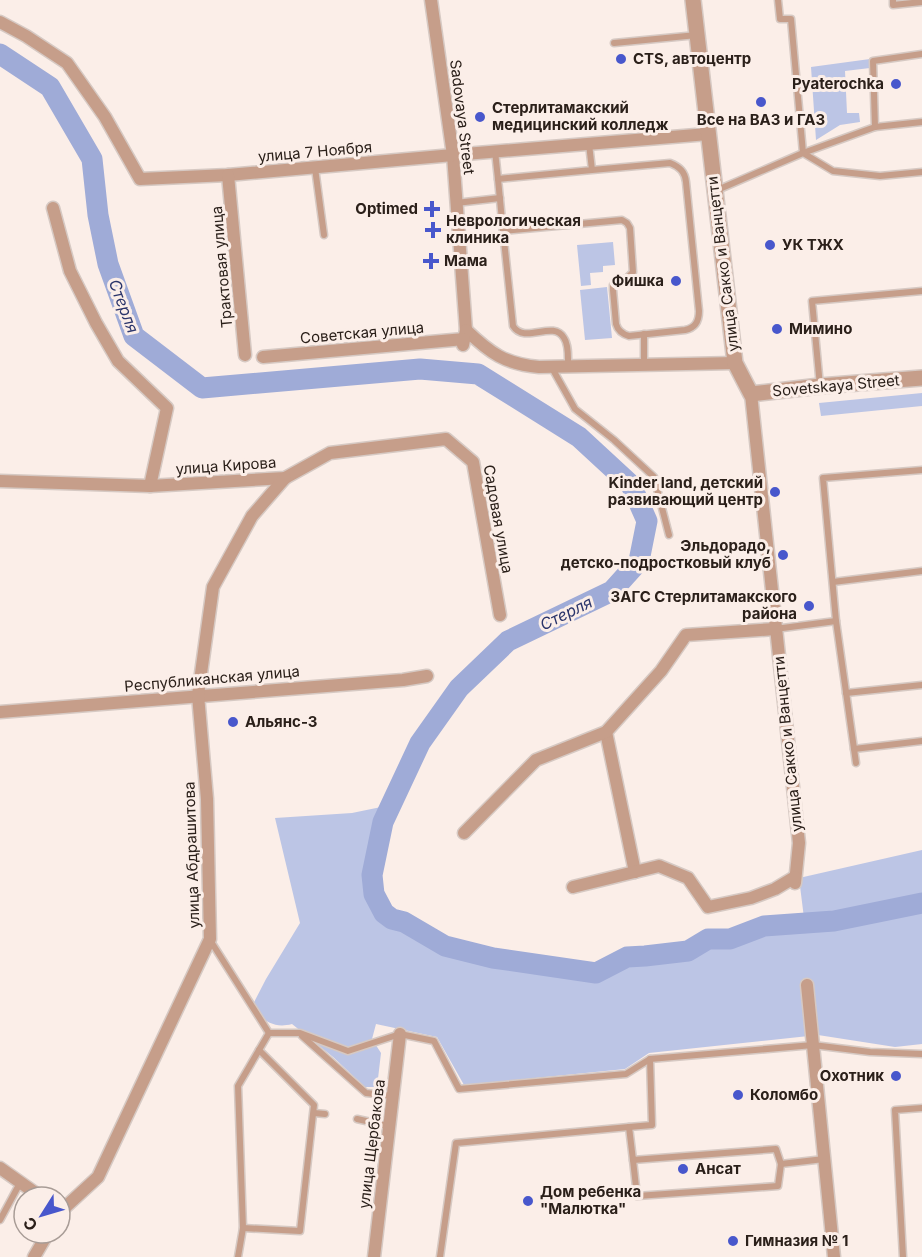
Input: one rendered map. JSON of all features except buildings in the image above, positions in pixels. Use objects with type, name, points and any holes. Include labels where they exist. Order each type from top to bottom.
[{"type":"street","name":"Sadovaya Street","points":[[431,0],[453,155],[464,338]]},
{"type":"street","name":"улица Сакко и Ванцетти","points":[[634,872],[659,866],[688,878],[708,908],[751,898],[795,880],[799,843],[751,394],[735,363],[693,0]]},
{"type":"street","name":"улица 7 Ноября","points":[[0,22],[67,63],[105,117],[140,179],[228,175],[708,134]]},
{"type":"street","name":"Трактовая улица","points":[[228,175],[245,355]]},
{"type":"street","points":[[53,208],[70,271],[117,361],[167,408],[150,486]]},
{"type":"street","points":[[464,338],[502,359],[527,366],[735,363]]},
{"type":"street","name":"Советская улица","points":[[263,357],[464,338]]},
{"type":"street","name":"Sovetskaya Street","points":[[751,394],[922,378]]},
{"type":"street","name":"улица Кирова","points":[[0,481],[150,486],[285,478],[330,453],[446,439]]},
{"type":"street","name":"Садовая улица","points":[[446,439],[473,462],[500,615]]},
{"type":"street","name":"улица Абдрашитова","points":[[72,1201],[99,1177],[210,939],[207,799],[198,695],[213,587],[252,516],[285,478]]},
{"type":"street","points":[[464,833],[536,760],[606,732],[661,671],[686,635],[775,629]]},
{"type":"street","name":"Республиканская улица","points":[[0,712],[403,680],[427,676]]},
{"type":"street","points":[[573,887],[634,872],[606,732]]},
{"type":"street","points":[[807,985],[834,1257]]},
{"type":"street","name":"улица Щербакова","points":[[374,1257],[400,1034]]},
{"type":"street","points":[[0,1168],[25,1185]]},
{"type":"lane","points":[[778,0],[780,19],[791,19],[803,153]]},
{"type":"lane","points":[[893,0],[893,5],[922,2]]},
{"type":"lane","points":[[614,43],[698,35]]},
{"type":"lane","points":[[875,127],[873,61],[922,54]]},
{"type":"lane","points":[[714,191],[803,153],[875,127],[922,123]]},
{"type":"lane","points":[[589,144],[592,170]]},
{"type":"lane","points":[[495,151],[513,326],[521,333],[553,330],[560,333],[566,340],[568,367]]},
{"type":"lane","points":[[803,153],[833,171],[880,177],[922,172]]},
{"type":"lane","points":[[498,179],[670,163],[681,169],[686,178],[699,317],[696,324],[690,329],[628,336],[618,329],[613,286],[617,280],[627,278],[633,272],[630,228],[625,221],[503,231]]},
{"type":"lane","points":[[315,167],[324,235]]},
{"type":"lane","points":[[456,202],[500,198]]},
{"type":"lane","points":[[820,386],[812,301],[922,291]]},
{"type":"lane","points":[[644,334],[644,365]]},
{"type":"lane","points":[[552,367],[575,409],[614,440],[654,477],[669,535]]},
{"type":"lane","points":[[856,764],[836,621],[823,478],[922,470]]},
{"type":"lane","points":[[833,582],[922,571]]},
{"type":"lane","points":[[775,629],[836,621]]},
{"type":"lane","points":[[846,693],[922,685]]},
{"type":"lane","points":[[854,749],[922,741]]},
{"type":"lane","points":[[210,939],[270,1032]]},
{"type":"lane","points":[[270,1032],[300,1033],[348,1051],[400,1034],[434,1041],[459,1089],[626,1074],[650,1059],[813,1045],[870,1052],[922,1054]]},
{"type":"lane","points":[[238,1257],[243,1228],[238,1086],[270,1032]]},
{"type":"lane","points":[[300,1033],[366,1094],[393,1096]]},
{"type":"lane","points":[[243,1228],[300,1231],[314,1113],[314,1105],[259,1050]]},
{"type":"lane","points":[[440,1257],[456,1143],[652,1125],[650,1059]]},
{"type":"lane","points":[[903,1257],[895,1110],[922,1108]]},
{"type":"lane","points":[[314,1113],[325,1114]]},
{"type":"lane","points":[[357,1119],[389,1126]]},
{"type":"lane","points":[[629,1127],[637,1197],[778,1186],[781,1164],[776,1149],[633,1160]]},
{"type":"lane","points":[[781,1164],[824,1159]]},
{"type":"lane","points":[[0,1220],[21,1182]]},
{"type":"shaded area","points":[[870,59],[870,68],[845,71],[847,113],[859,113],[860,122],[840,125],[816,140],[811,67]]},
{"type":"shaded area","points":[[613,242],[615,265],[603,266],[603,272],[590,273],[591,285],[581,286],[577,245]]},
{"type":"shaded area","points":[[607,287],[612,338],[585,340],[580,290]]},
{"type":"shaded area","points":[[922,393],[922,406],[821,416],[819,403]]},
{"type":"shaded area","points":[[381,807],[366,874],[368,899],[383,921],[405,929],[442,952],[478,961],[580,975],[596,980],[627,964],[687,959],[709,946],[729,945],[766,932],[836,926],[922,910],[922,1044],[895,1047],[818,1035],[649,1053],[625,1069],[464,1085],[437,1037],[376,1024],[372,1039],[381,1053],[377,1087],[365,1087],[333,1057],[292,1024],[274,1024],[250,1010],[300,923],[275,818],[352,813]]},
{"type":"shaded area","points":[[922,850],[922,897],[804,918],[799,878]]},
{"type":"waterway","name":"Стерля","points":[[0,54],[50,87],[92,159],[98,215],[108,264],[134,336],[202,388],[420,369],[478,374],[579,437],[631,485],[647,521],[639,561],[612,591],[508,641],[459,688],[420,743],[383,822],[372,875],[374,894],[384,913],[445,946],[493,958],[596,973],[627,957],[688,951],[708,939],[730,939],[764,926],[834,921],[922,903]]},
{"type":"place","name":"СTS, автоцентр","points":[[621,59]]},
{"type":"place","name":"Pyaterochka","points":[[896,84]]},
{"type":"place","name":"Все на ВАЗ и ГАЗ","points":[[761,102]]},
{"type":"place","name":"Стерлитамакский медицинский колледж","points":[[480,117]]},
{"type":"place","name":"Optimed","points":[[432,209]]},
{"type":"place","name":"Неврологическая клиника","points":[[433,230]]},
{"type":"place","name":"УК ТЖХ","points":[[770,245]]},
{"type":"place","name":"Мама","points":[[431,261]]},
{"type":"place","name":"Фишка","points":[[676,281]]},
{"type":"place","name":"Мимино","points":[[777,329]]},
{"type":"place","name":"Kinder land, детский развивающий центр","points":[[775,492]]},
{"type":"place","name":"Эльдорадо, детско-подростковый клуб","points":[[783,555]]},
{"type":"place","name":"ЗАГС Стерлитамакского района","points":[[809,606]]},
{"type":"place","name":"Альянс-3","points":[[233,722]]},
{"type":"place","name":"Охотник","points":[[896,1076]]},
{"type":"place","name":"Коломбо","points":[[738,1095]]},
{"type":"place","name":"Ансат","points":[[683,1169]]},
{"type":"place","name":"Дом ребенка \"Малютка\"","points":[[528,1201]]},
{"type":"place","name":"Гимназия № 1","points":[[733,1241]]}]
